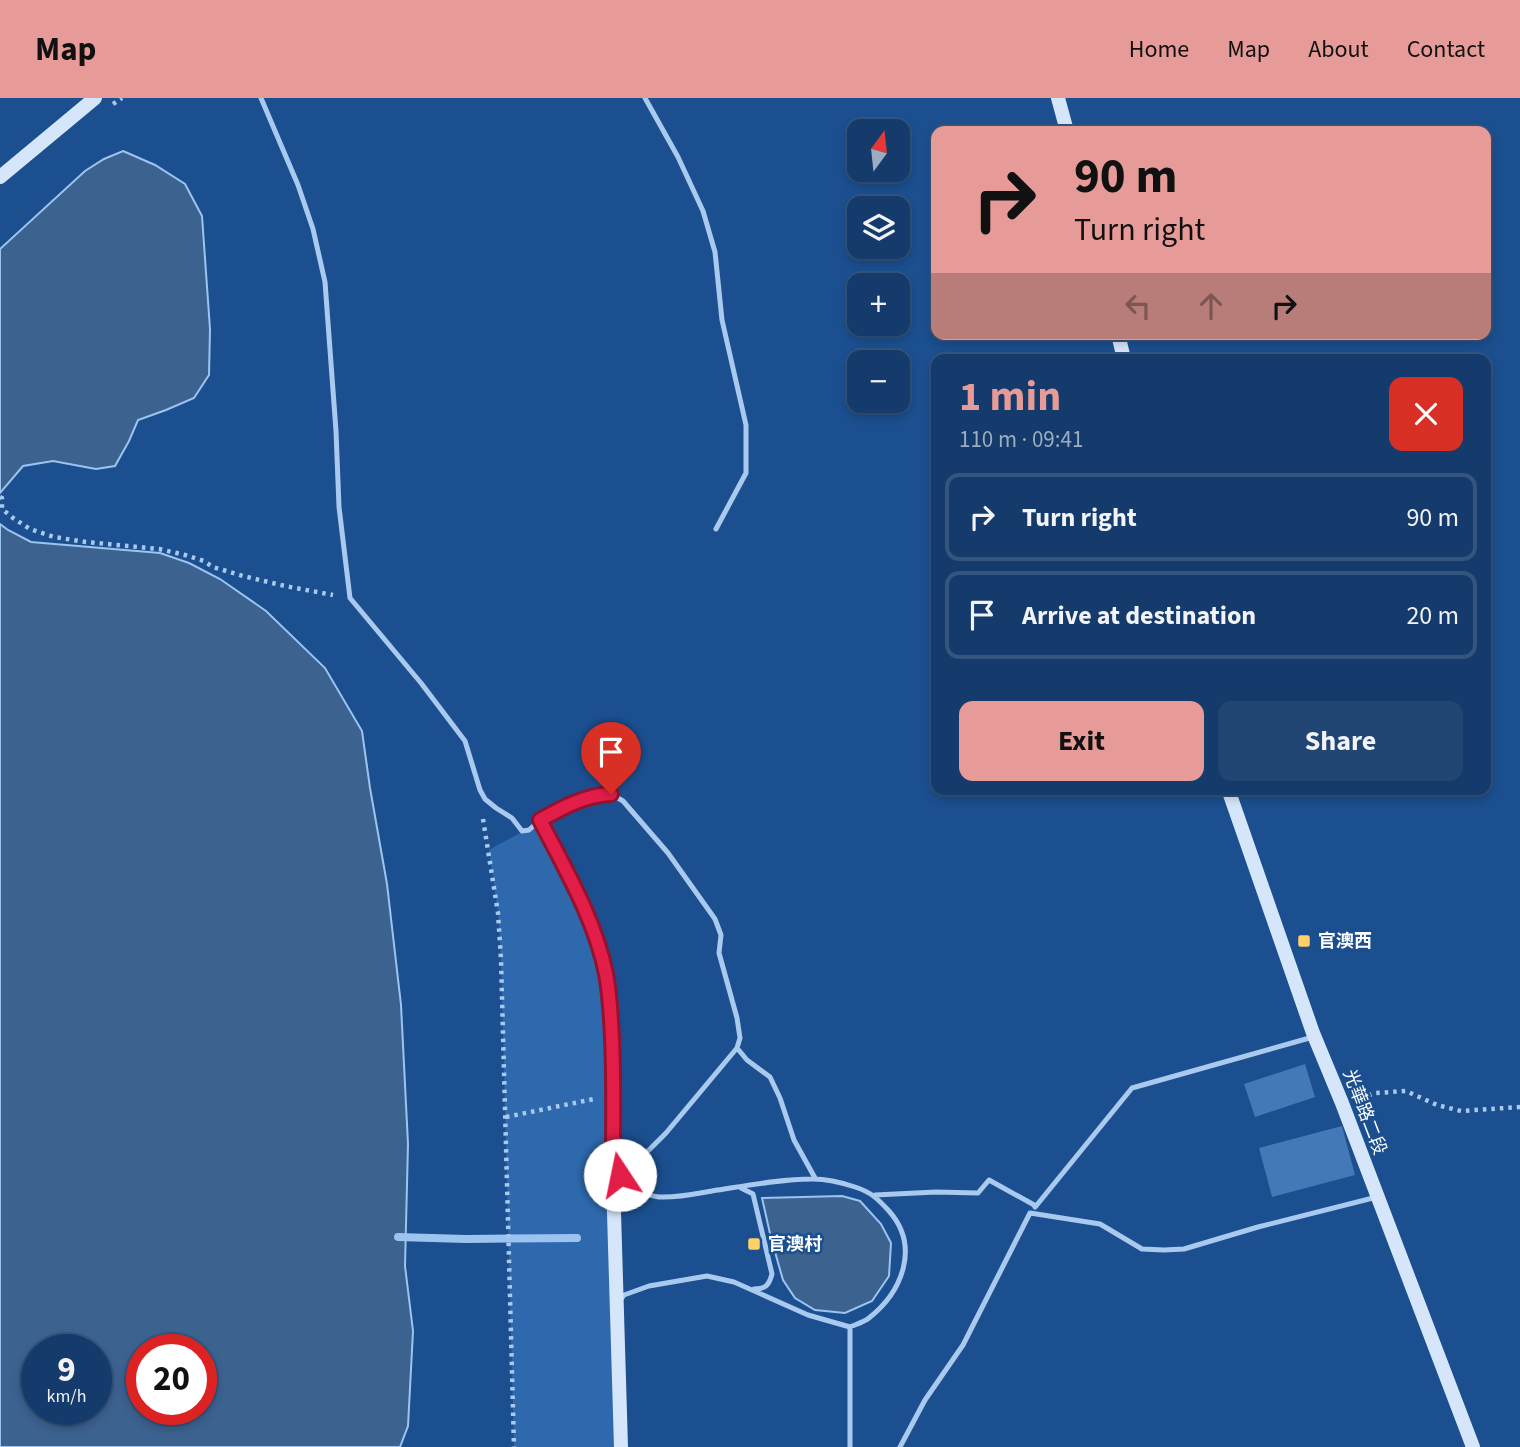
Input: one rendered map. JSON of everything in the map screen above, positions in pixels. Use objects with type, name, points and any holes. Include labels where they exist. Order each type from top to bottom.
[{"type":"street","points":[[0,177],[95,98]]},
{"type":"street","points":[[1058,98],[1066,126]]},
{"type":"street","name":"光華路二段","points":[[1230,795],[1315,1037],[1473,1447]]},
{"type":"street","points":[[540,820],[576,891],[595,935],[606,972],[613,1065],[621,1447]]},
{"type":"lane","points":[[261,98],[298,185],[313,229],[325,282],[339,507],[350,598],[465,741],[485,799],[512,818],[522,831],[529,830],[559,809],[597,794],[611,794],[623,801],[668,853],[715,919],[721,935],[719,953],[737,1018],[740,1038],[737,1048],[666,1133],[627,1172],[616,1169]]},
{"type":"lane","points":[[645,98],[678,157],[703,211],[715,252],[723,320],[746,425],[746,473],[716,529]]},
{"type":"lane","points":[[901,1447],[925,1400],[963,1345],[1030,1213],[1132,1088],[1315,1037]]},
{"type":"lane","points":[[737,1048],[747,1060],[770,1077],[794,1140],[815,1178]]},
{"type":"lane","points":[[616,1169],[627,1184],[641,1192],[657,1196],[676,1197],[769,1182],[815,1178],[855,1187],[875,1195],[978,1193],[989,1180],[1036,1206]]},
{"type":"lane","points":[[739,1187],[753,1194],[758,1207],[772,1274],[763,1289],[751,1290]]},
{"type":"lane","points":[[617,1304],[624,1295],[649,1286],[707,1276],[734,1282],[808,1315],[850,1327],[868,1319],[893,1293],[903,1274],[905,1245],[898,1221],[875,1195]]},
{"type":"lane","points":[[1030,1213],[1100,1224],[1142,1249],[1164,1250],[1184,1249],[1377,1197]]},
{"type":"lane","points":[[850,1327],[850,1447]]},
{"type":"path","points":[[0,497],[2,509],[13,518],[30,529],[54,537],[159,549],[204,561],[213,567],[243,576],[350,598]]},
{"type":"path","points":[[489,850],[498,913],[514,1447]]},
{"type":"path","points":[[594,1090],[594,1112]]},
{"type":"path","points":[[1342,1103],[1376,1093],[1406,1091],[1437,1105],[1461,1111],[1520,1107]]},
{"type":"path","points":[[506,1117],[594,1098]]},
{"type":"shaded area","points":[[123,151],[155,165],[185,184],[202,216],[210,329],[209,375],[194,398],[138,420],[115,466],[96,469],[53,461],[23,466],[0,493],[0,249],[85,171]]},
{"type":"shaded area","points":[[0,524],[31,542],[160,553],[189,563],[220,579],[266,611],[325,668],[362,731],[387,884],[401,1005],[408,1144],[405,1266],[413,1331],[408,1426],[400,1447],[0,1447]]},
{"type":"shaded area","points":[[540,820],[606,973],[621,1447],[514,1447],[501,959],[489,850]]},
{"type":"shaded area","points":[[842,1196],[860,1201],[881,1224],[891,1243],[889,1276],[872,1301],[845,1313],[815,1310],[795,1298],[783,1280],[762,1198]]},
{"type":"building","points":[[1305,1064],[1315,1097],[1255,1117],[1244,1084]]},
{"type":"building","points":[[1342,1126],[1355,1175],[1272,1197],[1259,1148]]},
{"type":"waterway","points":[[398,1237],[577,1238]]},
{"type":"place","name":"官澳西","points":[[1304,941]]},
{"type":"place","name":"官澳村","points":[[754,1244]]},
{"type":"route","points":[[611,794],[597,794],[559,809],[540,820],[576,891],[595,935],[606,972],[613,1065],[613,1162],[620,1175]]}]
